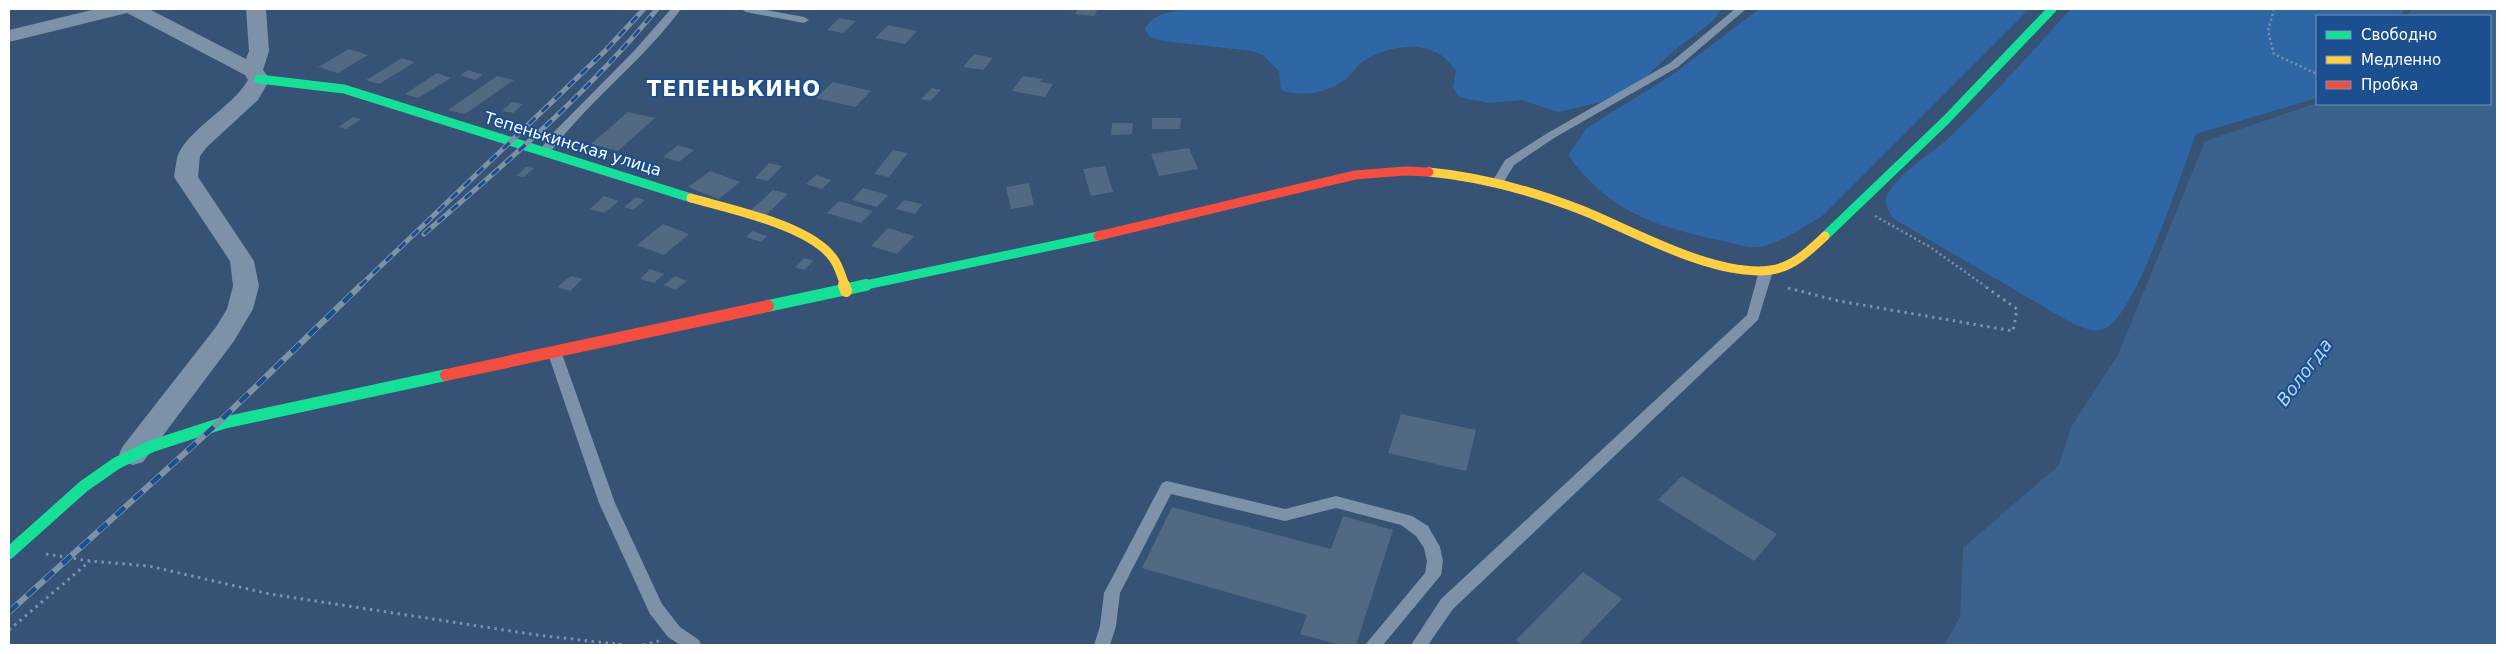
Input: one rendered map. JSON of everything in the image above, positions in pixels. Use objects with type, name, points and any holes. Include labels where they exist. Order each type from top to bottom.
[{"type":"street","points":[[9,36],[120,9]]},
{"type":"street","points":[[134,9],[256,75]]},
{"type":"street","points":[[133,454],[225,334],[240,309],[246,286],[242,261],[186,177],[189,156],[199,142],[250,95],[256,75],[259,51],[256,9]]},
{"type":"street","points":[[11,551],[80,489],[133,454],[164,440],[217,424],[1105,235],[1355,175],[1404,171],[1450,173],[1498,182],[1564,204],[1702,260],[1765,276],[1788,266],[1806,254],[1946,120],[2052,9]]},
{"type":"street","name":"Тепенькинская улица","points":[[256,75],[344,89],[492,138],[545,151],[794,231],[813,240],[834,257],[840,266],[846,291]]},
{"type":"lane","points":[[545,151],[557,135],[637,54],[676,9]]},
{"type":"lane","points":[[746,9],[804,20]]},
{"type":"lane","points":[[1498,182],[1510,164],[1550,136],[1674,65],[1741,9]]},
{"type":"lane","points":[[1419,645],[1447,604],[1753,317],[1765,276]]},
{"type":"lane","points":[[554,351],[607,503],[656,609],[674,632],[693,645]]},
{"type":"lane","points":[[1102,645],[1108,626],[1112,593],[1167,487],[1285,515],[1336,502],[1406,520],[1422,531],[1432,547],[1436,561],[1433,575],[1373,645]]},
{"type":"path","points":[[2274,9],[2268,31],[2274,54],[2316,74]]},
{"type":"path","points":[[1765,276],[1839,301],[2012,331],[2017,309],[1930,247],[1857,206]]},
{"type":"path","points":[[11,551],[150,566],[270,594],[537,636],[625,645]]},
{"type":"path","points":[[9,630],[90,561]]},
{"type":"shaded area","points":[[1186,9],[1722,9],[1712,22],[1672,52],[1644,79],[1601,102],[1558,112],[1522,100],[1489,103],[1459,97],[1453,88],[1456,70],[1441,55],[1420,47],[1390,50],[1370,57],[1339,84],[1323,91],[1298,94],[1281,90],[1279,71],[1264,56],[1252,51],[1163,41],[1150,37],[1145,29],[1157,16]]},
{"type":"shaded area","points":[[1759,9],[2029,9],[1821,217],[1781,240],[1764,246],[1752,247],[1674,229],[1634,213],[1616,203],[1599,190],[1568,155],[1587,128],[1675,73]]},
{"type":"shaded area","points":[[2070,9],[2405,9],[2401,15],[2316,15],[2316,98],[2196,134],[2169,209],[2142,274],[2128,302],[2114,321],[2101,330],[2091,330],[2061,317],[1894,219],[1886,204],[1887,195],[1901,177],[1952,135]]},
{"type":"water","name":"Вологда","points":[[2412,9],[2497,9],[2497,645],[1944,645],[1960,617],[1963,548],[2059,465],[2071,427],[2118,355],[2205,141],[2316,103],[2316,105],[2491,105],[2491,15],[2408,15]]},
{"type":"building","points":[[1078,9],[1098,9],[1094,16],[1075,14]]},
{"type":"building","points":[[839,18],[856,21],[843,33],[827,30]]},
{"type":"building","points":[[888,25],[917,31],[905,44],[875,38]]},
{"type":"building","points":[[349,49],[368,55],[338,73],[318,67]]},
{"type":"building","points":[[974,54],[993,58],[983,70],[963,67]]},
{"type":"building","points":[[402,58],[415,62],[379,84],[366,80]]},
{"type":"building","points":[[468,70],[483,75],[475,80],[460,75]]},
{"type":"building","points":[[437,73],[451,78],[418,98],[405,94]]},
{"type":"building","points":[[497,76],[514,80],[465,114],[448,110]]},
{"type":"building","points":[[1023,76],[1042,79],[1040,82],[1053,84],[1045,97],[1012,91]]},
{"type":"building","points":[[833,82],[871,91],[855,107],[816,98]]},
{"type":"building","points":[[932,88],[941,90],[930,101],[921,99]]},
{"type":"building","points":[[512,102],[523,104],[513,113],[502,111]]},
{"type":"building","points":[[628,112],[655,118],[618,151],[591,144]]},
{"type":"building","points":[[353,117],[361,119],[346,129],[338,127]]},
{"type":"building","points":[[1152,118],[1181,118],[1180,129],[1152,129]]},
{"type":"building","points":[[1112,123],[1133,123],[1132,134],[1111,135]]},
{"type":"building","points":[[678,145],[694,150],[679,162],[663,157]]},
{"type":"building","points":[[1189,148],[1198,169],[1159,176],[1151,154]]},
{"type":"building","points":[[893,150],[908,153],[889,177],[874,174]]},
{"type":"building","points":[[769,163],[782,166],[768,181],[755,178]]},
{"type":"building","points":[[1105,166],[1113,192],[1091,196],[1083,169]]},
{"type":"building","points":[[526,167],[534,168],[524,177],[516,176]]},
{"type":"building","points":[[710,171],[740,182],[719,199],[688,187]]},
{"type":"building","points":[[816,175],[831,180],[822,189],[806,184]]},
{"type":"building","points":[[1029,183],[1034,205],[1011,209],[1006,187]]},
{"type":"building","points":[[863,188],[888,195],[877,207],[852,200]]},
{"type":"building","points":[[773,190],[788,194],[766,215],[751,210]]},
{"type":"building","points":[[604,196],[619,201],[604,213],[590,209]]},
{"type":"building","points":[[636,197],[645,200],[633,210],[624,207]]},
{"type":"building","points":[[904,200],[922,204],[915,214],[896,209]]},
{"type":"building","points":[[839,201],[873,211],[861,223],[827,213]]},
{"type":"building","points":[[663,224],[689,234],[664,255],[637,245]]},
{"type":"building","points":[[888,228],[914,236],[897,254],[871,246]]},
{"type":"building","points":[[752,231],[767,236],[761,242],[746,237]]},
{"type":"building","points":[[804,258],[813,261],[804,270],[795,267]]},
{"type":"building","points":[[650,269],[664,274],[654,283],[640,279]]},
{"type":"building","points":[[571,276],[583,279],[570,291],[557,287]]},
{"type":"building","points":[[675,276],[687,281],[676,290],[664,285]]},
{"type":"building","points":[[1401,414],[1476,430],[1466,471],[1388,453]]},
{"type":"building","points":[[1682,476],[1777,534],[1754,561],[1658,500]]},
{"type":"building","points":[[1172,507],[1331,549],[1343,516],[1393,530],[1356,645],[1340,645],[1300,634],[1307,615],[1142,568]]},
{"type":"building","points":[[1583,572],[1622,599],[1578,645],[1522,645],[1516,640]]},
{"type":"railway","points":[[360,286],[604,52],[644,9]]},
{"type":"railway","points":[[424,234],[516,154],[575,98],[631,40],[657,9]]},
{"type":"railway","points":[[9,612],[217,424],[361,285]]},
{"type":"traffic: fast","points":[[1825,236],[1946,120],[2052,9]]},
{"type":"traffic: fast","points":[[259,79],[344,89],[691,198]]},
{"type":"traffic: fast","points":[[768,306],[1098,236]]},
{"type":"traffic: fast","points":[[9,553],[84,486],[117,463],[152,446],[223,423],[446,375]]},
{"type":"traffic: slow","points":[[1429,172],[1456,174],[1482,179],[1534,193],[1585,212],[1682,253],[1731,268],[1765,271],[1783,267],[1798,259],[1825,236]]},
{"type":"traffic: slow","points":[[691,198],[784,227],[818,243],[835,261],[846,291]]},
{"type":"traffic: jam","points":[[1098,236],[1355,175],[1405,171],[1429,172]]},
{"type":"traffic: jam","points":[[446,375],[768,306]]},
{"type":"district","name":"ТЕПЕНЬКИНО","points":[[734,89]]}]
